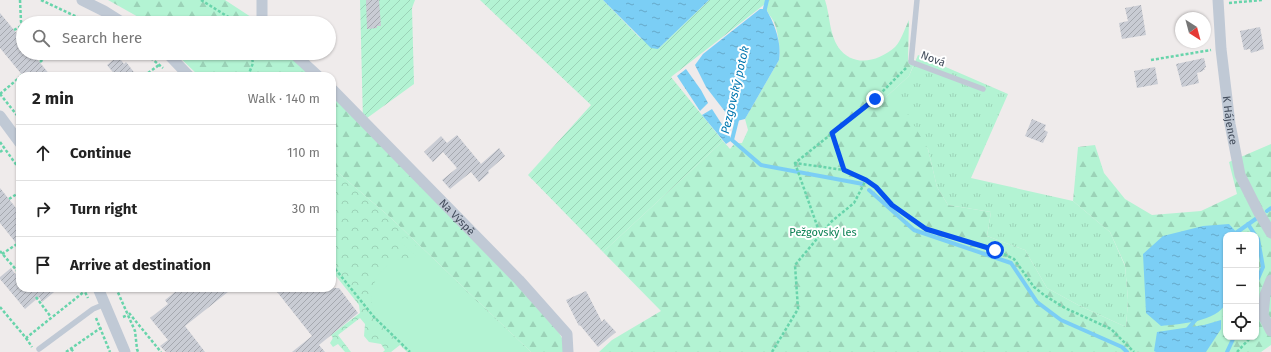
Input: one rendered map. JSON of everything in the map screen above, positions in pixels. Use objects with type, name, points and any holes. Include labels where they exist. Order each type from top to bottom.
[{"type":"street","points":[[82,0],[112,16]]},
{"type":"street","points":[[262,0],[263,16]]},
{"type":"street","name":"K Hájence","points":[[1218,2],[1221,49],[1230,124],[1240,175],[1271,233]]},
{"type":"street","points":[[174,60],[185,72]]},
{"type":"street","points":[[301,60],[314,72]]},
{"type":"street","name":"Na Výspě","points":[[336,94],[519,280],[567,334],[568,352]]},
{"type":"street","points":[[0,116],[16,138]]},
{"type":"street","points":[[1271,280],[1265,295],[1263,315],[1271,331]]},
{"type":"street","points":[[100,292],[125,352]]},
{"type":"lane","name":"Nová","points":[[917,0],[911,62],[983,89]]},
{"type":"lane","points":[[39,349],[93,309],[105,304]]},
{"type":"path","points":[[20,0],[21,16]]},
{"type":"path","points":[[41,0],[75,16]]},
{"type":"path","points":[[201,0],[227,16]]},
{"type":"path","points":[[1218,2],[1262,0]]},
{"type":"path","points":[[1151,60],[1221,49]]},
{"type":"path","points":[[152,60],[168,72]]},
{"type":"path","points":[[250,72],[253,63],[252,60]]},
{"type":"path","points":[[795,163],[875,99],[911,62]]},
{"type":"path","points":[[149,72],[159,65]]},
{"type":"path","points":[[16,80],[0,94],[16,114]]},
{"type":"path","points":[[832,133],[844,170]]},
{"type":"path","points":[[0,142],[16,164]]},
{"type":"path","points":[[0,152],[4,148]]},
{"type":"path","points":[[795,163],[844,170],[866,180],[876,187],[892,205],[926,229],[995,250],[1014,259],[1034,287],[1044,295],[1065,308],[1111,329],[1134,352]]},
{"type":"path","points":[[795,163],[820,235]]},
{"type":"path","points":[[772,352],[798,309],[795,265],[832,221],[854,203],[866,180]]},
{"type":"path","points":[[9,199],[16,195]]},
{"type":"path","points":[[2,254],[16,245]]},
{"type":"path","points":[[0,251],[16,270]]},
{"type":"path","points":[[336,270],[374,317],[410,352]]},
{"type":"path","points":[[0,307],[26,338],[81,292]]},
{"type":"path","points":[[85,292],[110,352]]},
{"type":"path","points":[[118,292],[135,331],[138,352]]},
{"type":"path","points":[[36,297],[52,317]]},
{"type":"path","points":[[126,309],[161,352]]},
{"type":"path","points":[[66,352],[100,328],[112,321],[128,315]]},
{"type":"path","points":[[1237,352],[1248,340]]},
{"type":"path","points":[[71,349],[74,352]]},
{"type":"green space","points":[[108,0],[225,0],[249,16],[137,16]]},
{"type":"green space","points":[[360,0],[415,0],[412,8],[414,84],[363,121]]},
{"type":"green space","points":[[480,0],[603,0],[639,37],[658,49],[709,0],[770,0],[671,77],[723,141],[603,252],[528,175],[591,105]]},
{"type":"green space","name":"Pežgovský les","points":[[770,0],[825,0],[835,42],[844,54],[858,60],[873,59],[895,47],[909,20],[908,60],[915,61],[909,76],[886,97],[902,105],[928,149],[937,187],[948,205],[991,212],[987,236],[1025,250],[1047,288],[1080,306],[1126,327],[1128,300],[1125,265],[1110,232],[1073,201],[1078,147],[1095,145],[1104,173],[1125,199],[1152,215],[1201,211],[1237,194],[1229,162],[1271,144],[1271,345],[1261,352],[599,352],[612,340],[661,311],[603,252],[723,141],[730,149],[735,143],[742,143],[748,130],[745,119],[780,56],[777,30],[767,11],[766,2]]},
{"type":"green space","points":[[918,55],[1008,94],[971,178],[1073,201],[1110,232],[1125,266],[1128,300],[1126,327],[1080,306],[1047,288],[1025,250],[987,236],[991,212],[948,205],[937,187],[928,149],[886,97],[909,76]]},
{"type":"green space","points":[[182,60],[301,60],[314,72],[195,72]]},
{"type":"green space","points":[[336,93],[551,317],[568,350],[567,352],[531,352],[391,218],[336,171]]},
{"type":"green space","points":[[336,171],[391,218],[531,352],[407,352],[400,345],[391,352],[383,352],[385,350],[381,344],[369,342],[364,336],[365,324],[360,318],[338,335],[351,352],[345,352],[338,344],[333,347],[330,343],[333,338],[331,335],[360,313],[359,305],[336,276]]},
{"type":"green space","points":[[405,236],[416,246],[418,245],[530,352],[516,352],[514,350],[514,352],[411,352],[389,332],[374,312],[372,304],[373,288],[380,273],[392,262],[404,258],[417,257],[399,241]]},
{"type":"water","points":[[603,0],[709,0],[658,49],[651,48]]},
{"type":"water","points":[[760,9],[766,9],[772,20],[778,40],[780,53],[779,60],[745,119],[733,122],[706,87],[695,65],[703,54]]},
{"type":"water","points":[[686,69],[708,103],[700,111],[677,76]]},
{"type":"water","points":[[712,109],[732,140],[726,144],[702,115]]},
{"type":"water","points":[[1229,224],[1236,232],[1223,232],[1223,307],[1215,314],[1197,321],[1161,326],[1146,313],[1143,254],[1163,236],[1203,226]]},
{"type":"water","points":[[1221,320],[1221,329],[1206,352],[1154,351],[1157,332],[1204,325]]},
{"type":"building","points":[[366,0],[379,0],[381,26],[377,26],[377,28],[367,29]]},
{"type":"building","points":[[1141,5],[1146,35],[1122,39],[1119,23],[1128,21],[1125,8]]},
{"type":"building","points":[[0,13],[16,32],[16,60],[38,60],[48,72],[20,72],[0,48]]},
{"type":"building","points":[[1260,27],[1264,49],[1251,53],[1250,49],[1244,50],[1240,31]]},
{"type":"building","points":[[1204,58],[1206,67],[1204,68],[1205,70],[1197,73],[1199,83],[1182,87],[1176,64]]},
{"type":"building","points":[[113,60],[121,60],[124,64],[126,62],[134,72],[113,72],[107,65]]},
{"type":"building","points":[[1155,67],[1158,84],[1137,88],[1134,71]]},
{"type":"building","points":[[1032,119],[1046,125],[1044,130],[1048,132],[1043,143],[1025,136]]},
{"type":"building","points":[[457,135],[481,164],[499,148],[505,156],[488,171],[489,173],[479,182],[471,172],[450,189],[442,180],[457,168],[443,152],[433,162],[424,152],[441,136],[447,143]]},
{"type":"building","points":[[0,188],[16,208],[16,243],[0,223]]},
{"type":"building","points":[[11,268],[15,274],[16,273],[16,292],[54,292],[42,302],[39,297],[25,309],[0,279],[0,277]]},
{"type":"building","points":[[336,288],[339,288],[358,313],[319,345],[325,352],[292,352],[312,336],[277,292],[336,292]]},
{"type":"building","points":[[586,291],[602,322],[604,319],[616,332],[598,347],[580,325],[579,326],[566,300]]},
{"type":"building","points":[[175,292],[228,292],[185,326],[205,352],[166,352],[160,346],[168,340],[150,318],[168,304],[165,300]]},
{"type":"waterway","name":"Pezgovský potok","points":[[764,13],[767,0]]},
{"type":"waterway","name":"Pezgovský potok","points":[[738,116],[732,140],[761,165],[863,184]]},
{"type":"waterway","name":"Pezgovský potok","points":[[869,190],[914,230],[1011,263],[1037,302],[1061,320],[1122,347],[1127,352]]},
{"type":"waterway","points":[[1267,211],[1271,208]]},
{"type":"waterway","points":[[1237,232],[1257,218]]},
{"type":"waterway","points":[[1248,224],[1253,232]]},
{"type":"waterway","points":[[1259,245],[1263,267],[1259,276]]},
{"type":"waterway","points":[[1187,330],[1198,317]]},
{"type":"waterway","points":[[1227,352],[1233,340]]},
{"type":"route","points":[[875,99],[832,133],[844,170],[866,180],[876,187],[892,205],[926,229],[995,250]]}]
